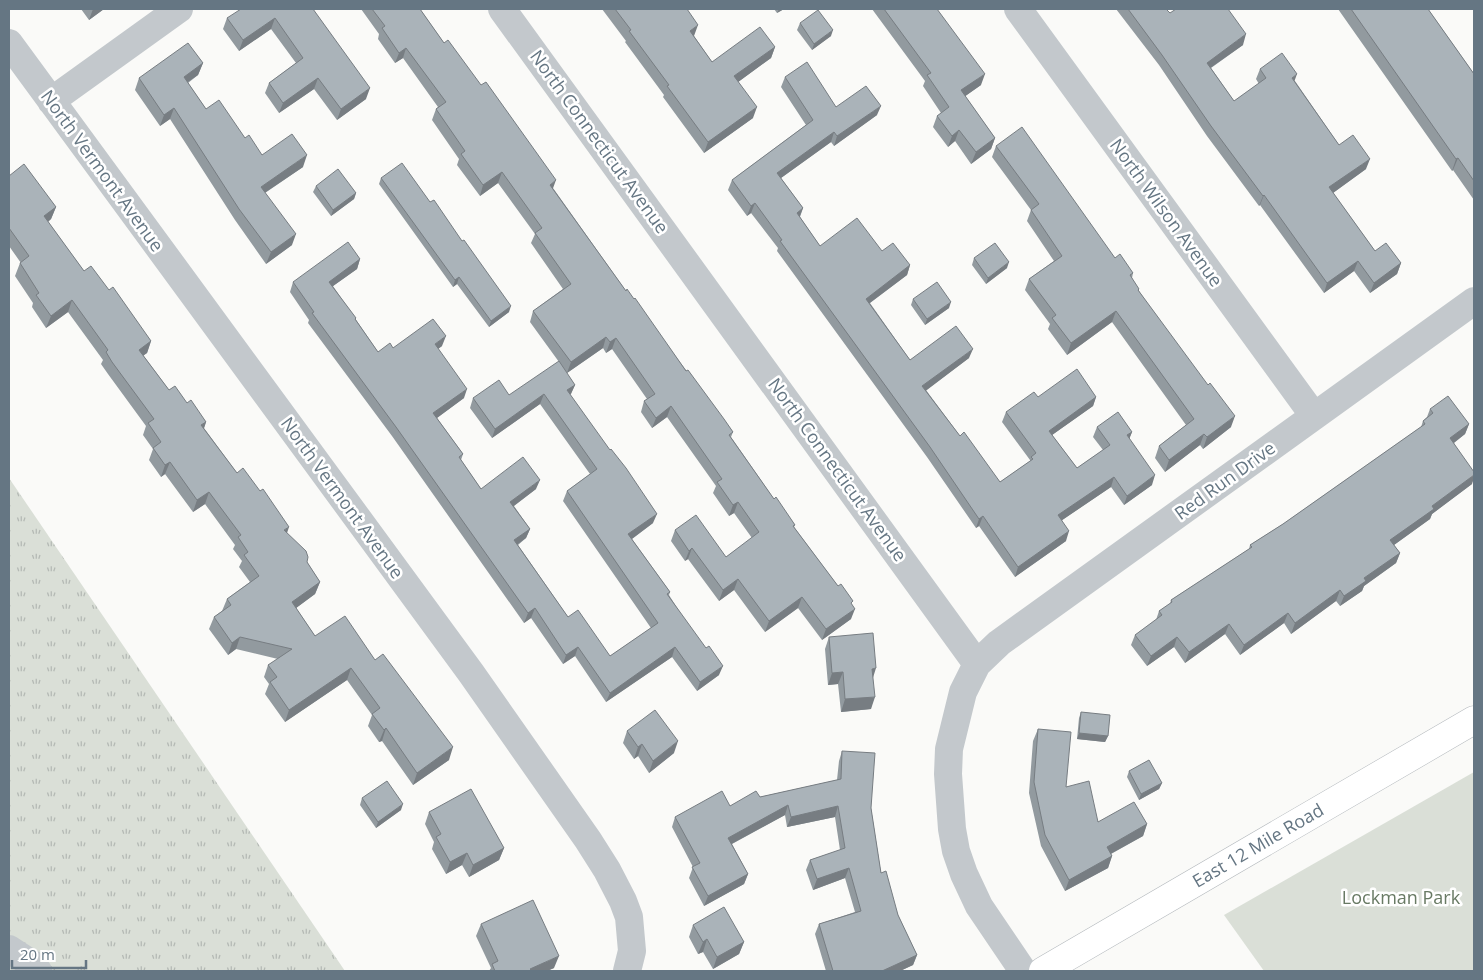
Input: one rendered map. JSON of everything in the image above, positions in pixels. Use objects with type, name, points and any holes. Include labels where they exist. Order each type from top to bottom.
[{"type":"main road","name":"East 12 Mile Road","points":[[1043,971],[1474,720]]},
{"type":"street","points":[[50,102],[179,9]]},
{"type":"street","name":"North Connecticut Avenue","points":[[502,9],[977,664]]},
{"type":"street","name":"North Wilson Avenue","points":[[1018,9],[1314,416]]},
{"type":"street","name":"North Vermont Avenue","points":[[9,43],[50,102],[471,673],[588,840],[611,878],[629,917],[632,951],[628,971]]},
{"type":"street","name":"Red Run Drive","points":[[977,664],[999,643],[1474,301]]},
{"type":"street","points":[[977,664],[963,692],[949,749],[948,774],[952,828],[956,850],[964,874],[979,906],[1023,971]]},
{"type":"street","points":[[9,949],[32,964],[38,971]]},
{"type":"green space","points":[[9,478],[345,971],[9,971]]},
{"type":"green space","name":"Lockman Park","points":[[1474,772],[1474,971],[1264,971],[1224,915]]},
{"type":"building","points":[[241,9],[313,9],[370,88],[341,109],[318,78],[283,103],[269,83],[303,58],[275,18],[243,40],[227,18]]},
{"type":"building","points":[[372,9],[420,9],[444,43],[448,40],[481,85],[486,82],[556,180],[550,185],[626,291],[627,289],[635,298],[686,371],[688,370],[724,419],[733,432],[729,435],[774,499],[776,497],[795,525],[793,526],[838,586],[841,584],[853,601],[851,603],[855,609],[826,629],[802,597],[769,621],[738,579],[723,590],[692,548],[689,551],[675,530],[696,515],[726,557],[759,532],[738,502],[733,505],[717,482],[722,479],[671,406],[656,418],[644,401],[655,394],[616,338],[610,342],[606,337],[571,362],[533,311],[571,284],[535,233],[542,228],[502,172],[483,185],[461,154],[465,151],[436,109],[446,102],[406,48],[399,53],[382,28],[385,26]]},
{"type":"building","points":[[615,9],[687,9],[698,25],[690,31],[712,62],[760,27],[775,47],[734,76],[757,107],[708,142],[667,86],[669,85]]},
{"type":"building","points":[[884,9],[937,9],[985,74],[961,90],[995,138],[976,152],[959,130],[952,136],[937,116],[949,107],[927,75],[931,73]]},
{"type":"building","points":[[1128,9],[1166,9],[1170,13],[1176,9],[1228,9],[1246,34],[1207,63],[1234,101],[1266,78],[1260,69],[1282,53],[1297,74],[1292,78],[1339,145],[1353,135],[1370,159],[1329,187],[1375,251],[1386,243],[1401,263],[1374,283],[1358,261],[1327,283],[1264,195],[1211,126]]},
{"type":"building","points":[[1351,9],[1428,9],[1474,74],[1474,181],[1458,158],[1456,159]]},
{"type":"building","points":[[818,10],[833,30],[814,44],[800,23]]},
{"type":"building","points":[[188,43],[203,63],[184,77],[206,109],[219,100],[245,138],[249,135],[262,155],[292,134],[307,155],[261,187],[296,234],[271,252],[239,209],[174,108],[164,115],[139,78]]},
{"type":"building","points":[[807,62],[836,107],[866,86],[881,106],[837,136],[834,132],[777,173],[803,208],[797,213],[820,246],[857,218],[882,251],[893,243],[910,265],[866,299],[910,360],[956,326],[973,349],[922,386],[960,436],[964,432],[1000,482],[1033,459],[1031,457],[1036,453],[1006,412],[1034,392],[1038,397],[1077,369],[1096,397],[1049,431],[1077,468],[1110,445],[1097,427],[1118,412],[1132,432],[1127,435],[1155,475],[1127,496],[1114,477],[1058,515],[1069,531],[1018,567],[983,516],[979,519],[930,447],[780,241],[782,240],[755,203],[751,206],[732,180],[813,120],[785,77]]},
{"type":"building","points":[[1022,127],[1115,258],[1120,254],[1133,273],[1130,275],[1138,290],[1208,385],[1210,383],[1235,416],[1207,437],[1204,434],[1169,460],[1159,446],[1194,419],[1116,311],[1071,343],[1052,318],[1056,315],[1029,279],[1062,256],[1031,210],[1039,204],[996,146]]},
{"type":"building","points":[[402,163],[430,202],[434,200],[511,306],[491,321],[459,277],[455,280],[381,178]]},
{"type":"building","points":[[24,164],[56,207],[44,216],[84,271],[91,266],[109,290],[113,287],[151,341],[139,350],[169,390],[175,386],[187,403],[191,400],[206,422],[201,425],[237,473],[243,468],[260,491],[263,489],[289,527],[284,530],[306,551],[307,562],[320,582],[292,602],[315,636],[345,616],[375,660],[383,654],[453,747],[417,773],[386,728],[384,730],[372,714],[380,708],[351,668],[289,710],[270,682],[277,677],[268,665],[292,649],[240,637],[232,643],[214,617],[231,605],[227,599],[259,576],[244,555],[248,552],[238,537],[241,535],[209,492],[197,500],[170,462],[165,465],[153,448],[161,442],[148,423],[154,419],[112,362],[106,352],[108,350],[72,300],[51,316],[36,295],[39,293],[20,263],[29,256],[9,228],[9,176]]},
{"type":"building","points":[[338,169],[356,193],[333,210],[316,186]]},
{"type":"building","points":[[348,242],[360,259],[329,282],[378,352],[390,343],[393,348],[433,319],[446,336],[435,344],[467,389],[433,413],[463,454],[459,457],[481,489],[523,457],[540,480],[510,502],[530,529],[514,540],[568,617],[578,610],[610,656],[658,623],[567,491],[597,469],[544,394],[495,429],[473,398],[499,380],[509,395],[559,361],[575,385],[567,390],[610,450],[626,468],[657,514],[628,534],[670,592],[667,594],[706,648],[709,646],[723,666],[700,682],[675,647],[610,693],[578,647],[566,655],[535,608],[528,613],[396,427],[312,313],[314,312],[293,282]]},
{"type":"building","points":[[995,243],[1009,262],[988,278],[974,258]]},
{"type":"building","points":[[937,282],[951,302],[927,319],[913,299]]},
{"type":"building","points":[[1448,396],[1469,424],[1450,438],[1474,472],[1474,475],[1432,506],[1434,509],[1390,540],[1400,553],[1364,578],[1366,581],[1344,596],[1340,590],[1295,623],[1288,613],[1244,645],[1229,624],[1189,652],[1177,637],[1151,656],[1135,635],[1162,615],[1159,611],[1172,602],[1171,600],[1252,547],[1250,545],[1425,424],[1423,421],[1433,413],[1430,409]]},
{"type":"building","points":[[873,633],[876,668],[872,669],[875,697],[845,699],[843,672],[832,673],[829,637]]},
{"type":"building","points":[[655,710],[678,741],[653,761],[642,744],[638,747],[627,731]]},
{"type":"building","points":[[1081,712],[1110,715],[1108,736],[1079,733]]},
{"type":"building","points":[[1038,729],[1071,732],[1066,787],[1089,781],[1098,822],[1134,802],[1147,824],[1107,847],[1112,856],[1069,880],[1045,835],[1034,782]]},
{"type":"building","points":[[842,751],[875,753],[871,808],[881,873],[886,871],[898,915],[917,955],[882,971],[833,971],[819,924],[861,911],[849,868],[817,879],[810,860],[845,848],[838,806],[791,817],[788,805],[728,838],[748,874],[708,896],[692,867],[700,863],[675,817],[722,791],[730,806],[756,791],[760,797],[841,779]]},
{"type":"building","points":[[1149,760],[1162,783],[1141,794],[1129,771]]},
{"type":"building","points":[[387,781],[403,804],[378,822],[362,798]]},
{"type":"building","points":[[471,789],[504,848],[473,865],[467,853],[450,862],[436,837],[441,834],[429,812]]},
{"type":"building","points":[[533,900],[559,956],[530,969],[532,971],[495,971],[492,964],[498,961],[481,924]]},
{"type":"building","points":[[724,907],[744,942],[717,957],[707,939],[703,942],[693,925]]}]
